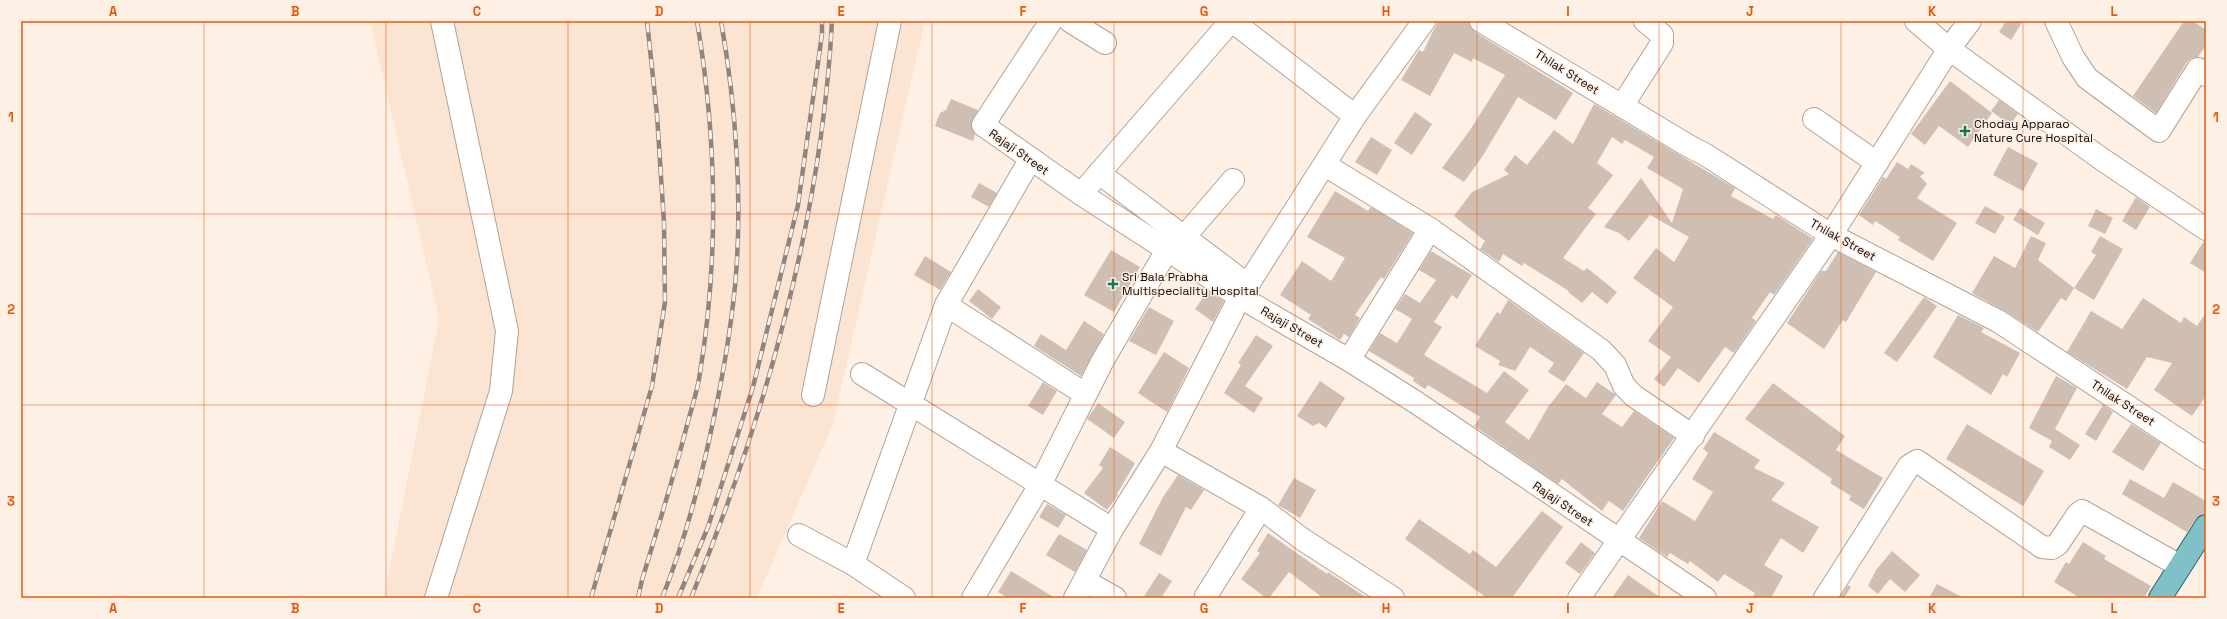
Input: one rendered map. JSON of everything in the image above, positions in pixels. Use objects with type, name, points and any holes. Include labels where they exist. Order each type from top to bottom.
[{"type":"main road","points":[[2160,598],[2206,526]]},
{"type":"street","points":[[436,598],[501,391],[507,331],[442,21]]},
{"type":"street","points":[[813,395],[890,21]]},
{"type":"street","name":"Rajaji Street","points":[[1051,21],[982,125],[1030,160],[1081,194],[1176,244],[1348,360],[1417,403],[1619,542],[1705,598]]},
{"type":"street","points":[[1070,21],[1105,43]]},
{"type":"street","points":[[1081,194],[1232,21],[1355,116]]},
{"type":"street","points":[[1115,598],[1080,590],[1112,529],[1162,451],[1244,291],[1355,116],[1424,21]]},
{"type":"street","name":"Thilak Street","points":[[1481,21],[1513,28],[1622,106],[1687,145],[1706,154],[1831,235],[1998,321],[2206,458]]},
{"type":"street","points":[[1622,106],[1662,43],[1662,35],[1645,21]]},
{"type":"street","points":[[1916,21],[1949,49],[2103,160],[2206,229]]},
{"type":"street","points":[[1580,598],[1831,235],[1949,49],[1970,21]]},
{"type":"street","points":[[2056,21],[2073,57],[2087,78],[2159,131],[2198,69],[2206,75]]},
{"type":"street","points":[[1814,119],[1877,163]]},
{"type":"street","points":[[853,564],[912,404],[946,305],[1030,160]]},
{"type":"street","points":[[1325,165],[1430,229],[1601,350],[1615,365],[1624,386],[1634,396],[1693,436]]},
{"type":"street","points":[[1099,173],[1176,244]]},
{"type":"street","points":[[973,598],[1041,483],[1085,394],[1176,244],[1232,180]]},
{"type":"street","points":[[1348,360],[1430,229]]},
{"type":"street","points":[[946,305],[1085,394]]},
{"type":"street","points":[[862,374],[1041,483],[1112,529]]},
{"type":"street","points":[[1162,451],[1261,508],[1302,539],[1393,598]]},
{"type":"street","points":[[1825,598],[1909,466],[1917,461],[2042,547],[2052,548],[2058,544],[2078,514],[2082,512],[2180,566]]},
{"type":"street","points":[[1207,597],[1261,508]]},
{"type":"street","points":[[799,535],[853,564],[904,598]]},
{"type":"shaded area","points":[[370,21],[925,21],[833,424],[757,598],[384,598],[439,319]]},
{"type":"building","points":[[1438,21],[1469,22],[1475,32],[1573,93],[1556,120],[1518,97],[1482,157],[1464,182],[1442,168],[1470,130],[1505,75],[1473,58],[1472,62],[1454,53],[1430,96],[1401,80],[1419,50],[1423,52]]},
{"type":"building","points":[[2006,21],[2023,21],[2011,40],[1999,32]]},
{"type":"building","points":[[2184,21],[2193,21],[2206,30],[2206,45],[2198,57],[2192,58],[2187,62],[2156,113],[2133,96]]},
{"type":"building","points":[[1950,81],[1992,113],[1968,147],[1939,126],[1925,145],[1911,134]]},
{"type":"building","points":[[951,99],[978,110],[971,124],[975,135],[973,141],[935,126],[940,113],[946,110]]},
{"type":"building","points":[[1999,100],[2018,114],[2010,125],[1991,111]]},
{"type":"building","points":[[1594,104],[1735,188],[1731,196],[1773,219],[1776,215],[1813,239],[1774,295],[1770,292],[1752,318],[1756,321],[1734,353],[1725,347],[1699,383],[1678,368],[1664,387],[1654,379],[1671,357],[1648,341],[1673,307],[1633,278],[1656,248],[1674,262],[1689,237],[1650,215],[1629,241],[1619,233],[1604,227],[1641,178],[1672,223],[1683,189],[1647,168],[1654,157],[1625,140],[1622,144],[1612,137],[1597,163],[1613,175],[1588,208],[1596,214],[1563,258],[1584,271],[1587,268],[1617,292],[1607,304],[1592,292],[1582,303],[1568,292],[1569,291],[1524,263],[1522,266],[1503,254],[1499,262],[1480,249],[1485,241],[1454,216],[1472,192],[1509,174],[1504,170],[1515,155],[1527,165],[1554,130],[1573,144]]},
{"type":"building","points":[[1415,112],[1432,124],[1412,155],[1394,143]]},
{"type":"building","points":[[1371,137],[1392,150],[1377,175],[1355,162]]},
{"type":"building","points":[[2008,147],[2038,163],[2023,191],[1993,175]]},
{"type":"building","points":[[1897,162],[1908,169],[1911,164],[1925,173],[1920,176],[1927,184],[1917,198],[1957,223],[1933,261],[1898,240],[1900,237],[1875,221],[1873,225],[1859,215],[1883,177],[1886,179]]},
{"type":"building","points":[[979,183],[997,193],[989,207],[971,197]]},
{"type":"building","points":[[1335,191],[1368,211],[1371,207],[1413,233],[1384,279],[1381,277],[1355,315],[1360,318],[1349,337],[1344,334],[1340,340],[1308,319],[1311,315],[1280,295],[1302,261],[1331,281],[1345,258],[1307,237]]},
{"type":"building","points":[[2136,197],[2150,207],[2136,230],[2122,221]]},
{"type":"building","points":[[1985,206],[2005,217],[1995,234],[1975,223]]},
{"type":"building","points":[[2020,208],[2045,223],[2038,235],[2013,220]]},
{"type":"building","points":[[2096,209],[2113,218],[2105,234],[2088,226]]},
{"type":"building","points":[[2031,236],[2046,243],[2038,260],[2074,288],[2066,301],[2061,298],[2038,332],[2005,311],[1972,293],[1994,256],[2015,268]]},
{"type":"building","points":[[2100,236],[2123,249],[2094,300],[2074,288],[2096,255],[2091,252]]},
{"type":"building","points":[[2204,241],[2206,241],[2206,273],[2190,263]]},
{"type":"building","points":[[1111,250],[1140,267],[1114,312],[1084,295]]},
{"type":"building","points":[[1431,251],[1472,275],[1457,299],[1452,295],[1434,322],[1442,327],[1424,355],[1487,393],[1504,371],[1529,390],[1505,422],[1529,440],[1548,407],[1566,384],[1586,398],[1597,382],[1616,395],[1602,414],[1622,427],[1634,411],[1674,438],[1623,511],[1609,501],[1602,511],[1562,479],[1558,484],[1474,426],[1480,417],[1428,385],[1425,389],[1413,381],[1414,378],[1369,351],[1380,333],[1397,343],[1412,319],[1395,309],[1405,294],[1420,303],[1436,280],[1419,270]]},
{"type":"building","points":[[1838,252],[1876,272],[1846,322],[1843,320],[1824,349],[1787,323],[1821,271],[1826,271]]},
{"type":"building","points":[[925,256],[951,272],[940,290],[914,275]]},
{"type":"building","points":[[978,289],[1001,307],[992,319],[969,301]]},
{"type":"building","points":[[1208,291],[1224,301],[1213,322],[1195,309]]},
{"type":"building","points":[[1924,297],[1937,306],[1897,362],[1884,353]]},
{"type":"building","points":[[2143,298],[2181,323],[2184,317],[2197,326],[2206,313],[2206,396],[2192,416],[2154,390],[2172,363],[2147,357],[2127,389],[2067,352],[2091,311],[2122,329]]},
{"type":"building","points":[[1508,300],[1584,353],[1564,382],[1548,372],[1554,363],[1530,347],[1515,371],[1498,365],[1500,361],[1475,346],[1497,312],[1500,314]]},
{"type":"building","points":[[1149,307],[1174,321],[1156,355],[1129,341]]},
{"type":"building","points":[[1958,315],[1984,328],[1981,332],[2020,353],[2007,377],[2003,374],[1991,395],[1933,357]]},
{"type":"building","points":[[1084,321],[1104,334],[1081,376],[1034,346],[1041,334],[1066,350]]},
{"type":"building","points":[[1256,335],[1273,346],[1245,386],[1263,398],[1254,413],[1224,393],[1241,365],[1238,363]]},
{"type":"building","points":[[1164,352],[1189,368],[1167,412],[1138,393]]},
{"type":"building","points":[[2056,376],[2077,388],[2055,429],[2080,445],[2070,460],[2049,447],[2052,441],[2029,428]]},
{"type":"building","points":[[1320,381],[1345,398],[1326,428],[1319,423],[1313,426],[1297,416]]},
{"type":"building","points":[[1043,382],[1057,391],[1043,415],[1028,406]]},
{"type":"building","points":[[1773,383],[1845,436],[1836,450],[1883,478],[1864,509],[1849,500],[1851,496],[1830,483],[1832,479],[1745,419]]},
{"type":"building","points":[[1098,403],[1125,422],[1114,438],[1087,419]]},
{"type":"building","points":[[2103,405],[2113,412],[2096,441],[2085,434]]},
{"type":"building","points":[[1967,424],[2044,471],[2023,506],[1946,459]]},
{"type":"building","points":[[2131,424],[2161,443],[2143,471],[2112,452]]},
{"type":"building","points":[[1714,432],[1760,460],[1754,468],[1785,483],[1771,500],[1819,527],[1803,553],[1781,538],[1764,565],[1783,576],[1771,598],[1752,598],[1755,593],[1724,574],[1718,582],[1690,561],[1688,564],[1670,553],[1667,557],[1639,538],[1662,501],[1695,521],[1713,492],[1692,479],[1708,453],[1703,449]]},
{"type":"building","points":[[1110,447],[1135,463],[1117,494],[1118,495],[1107,510],[1084,493],[1103,468],[1099,465]]},
{"type":"building","points":[[1178,475],[1204,490],[1191,510],[1186,507],[1161,556],[1139,544],[1163,497]]},
{"type":"building","points":[[1294,478],[1316,490],[1300,518],[1278,505]]},
{"type":"building","points":[[2130,479],[2164,498],[2173,482],[2206,501],[2206,512],[2196,519],[2187,532],[2122,494]]},
{"type":"building","points":[[1047,504],[1066,515],[1058,528],[1039,517]]},
{"type":"building","points":[[1542,511],[1563,527],[1512,598],[1487,598],[1405,539],[1419,519],[1470,554],[1473,550],[1496,567]]},
{"type":"building","points":[[1268,533],[1327,574],[1328,572],[1367,598],[1323,598],[1289,572],[1269,598],[1266,598],[1241,579],[1260,553],[1257,551]]},
{"type":"building","points":[[1059,534],[1087,550],[1075,572],[1046,555]]},
{"type":"building","points":[[1581,542],[1595,553],[1580,574],[1565,563]]},
{"type":"building","points":[[2083,542],[2106,556],[2104,559],[2151,586],[2144,598],[2080,598],[2054,582],[2066,562],[2069,564]]},
{"type":"building","points":[[1892,551],[1920,575],[1905,592],[1890,579],[1878,594],[1868,586],[1876,570]]},
{"type":"building","points":[[1011,571],[1055,598],[1008,598],[998,592]]},
{"type":"building","points":[[1159,573],[1172,581],[1161,598],[1143,598]]},
{"type":"building","points":[[1628,575],[1661,598],[1612,598]]},
{"type":"building","points":[[1937,584],[1964,598],[1929,598]]},
{"type":"building","points":[[1848,585],[1851,587],[1844,598],[1840,598]]},
{"type":"railway","points":[[591,598],[652,386],[665,302],[664,223],[657,115],[647,21]]},
{"type":"railway","points":[[638,598],[696,392],[699,379],[710,290],[713,200],[712,155],[704,65],[697,21]]},
{"type":"railway","points":[[662,598],[683,538],[705,457],[725,361],[735,286],[738,221],[737,154],[731,86],[721,21]]},
{"type":"railway","points":[[678,598],[708,527],[753,387],[798,205],[822,34],[822,21]]},
{"type":"railway","points":[[691,598],[718,530],[743,460],[786,315],[803,242],[816,168],[826,94],[832,21]]},
{"type":"place","name":"Choday Apparao Nature Cure Hospital","points":[[1965,131]]},
{"type":"place","name":"Sri Bala Prabha Multispeciality Hospital","points":[[1113,284]]}]
